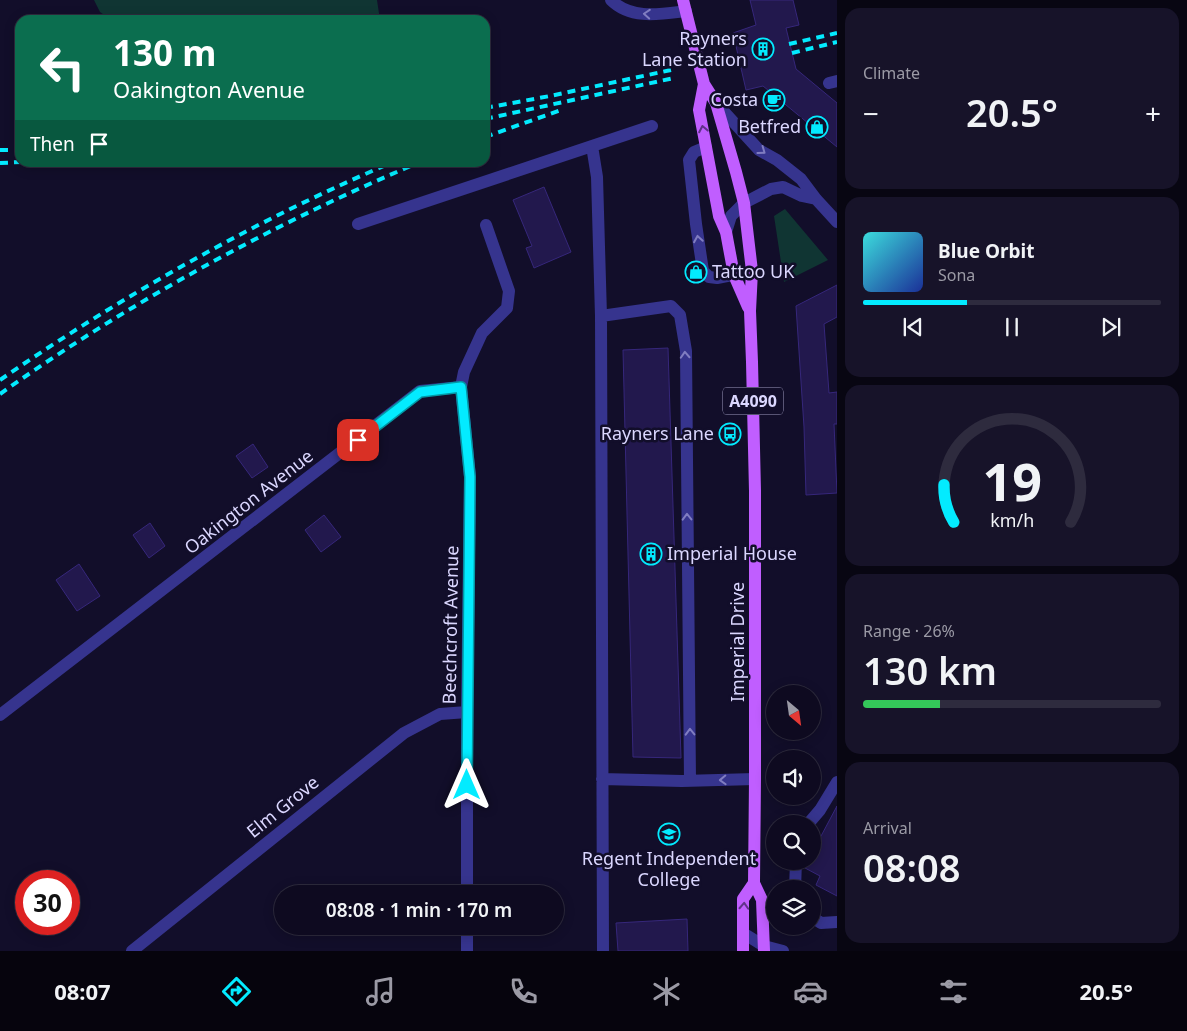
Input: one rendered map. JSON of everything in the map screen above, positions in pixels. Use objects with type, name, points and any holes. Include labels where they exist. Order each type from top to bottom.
[{"type":"main road","name":"A4090","points":[[685,6],[704,84],[716,103],[744,204]]},
{"type":"main road","name":"A4090","points":[[704,84],[699,110],[706,148]]},
{"type":"main road","name":"Imperial Drive","points":[[706,148],[719,216],[726,232],[734,276],[750,311]]},
{"type":"main road","name":"Imperial Drive","points":[[744,204],[752,271],[750,311],[755,490],[754,882],[762,900],[764,948]]},
{"type":"main road","name":"Imperial Drive","points":[[743,951],[743,899],[754,882]]},
{"type":"street","points":[[611,0],[615,4],[634,13],[657,14],[685,6]]},
{"type":"street","points":[[716,103],[759,150],[777,160],[802,180],[816,200],[837,222]]},
{"type":"street","points":[[358,224],[652,126]]},
{"type":"street","points":[[592,146],[597,177],[601,316],[603,951]]},
{"type":"street","points":[[706,148],[694,152],[689,160],[703,271],[709,277],[717,278],[752,271]]},
{"type":"street","points":[[726,232],[731,216],[744,204],[776,188],[790,189],[802,196],[816,200]]},
{"type":"street","points":[[461,387],[464,372],[482,333],[507,308],[509,292],[486,225]]},
{"type":"street","points":[[601,316],[671,306],[680,315],[686,351],[690,781]]},
{"type":"street","name":"Beechcroft Avenue","points":[[461,387],[470,477],[467,885]]},
{"type":"street","name":"Oakington Avenue","points":[[0,715],[420,392],[461,387]]},
{"type":"street","name":"Elm Grove","points":[[132,951],[404,733],[440,714],[467,712]]},
{"type":"street","points":[[602,779],[690,781],[755,779]]},
{"type":"street","points":[[816,815],[837,782]]},
{"type":"street","points":[[821,922],[837,922]]},
{"type":"street","points":[[743,933],[764,948],[783,951]]},
{"type":"street","points":[[467,935],[467,951]]},
{"type":"green space","points":[[94,0],[377,0],[379,15],[104,15],[100,12]]},
{"type":"green space","points":[[785,209],[828,260],[784,282],[774,216]]},
{"type":"building","points":[[750,0],[793,0],[799,25],[786,28],[796,69],[837,103],[837,147],[763,86],[746,90],[733,33],[756,25]]},
{"type":"building","points":[[544,187],[571,252],[534,268],[526,248],[532,246],[513,200]]},
{"type":"building","points":[[837,285],[837,317],[824,324],[829,393],[837,392],[837,424],[834,424],[837,493],[806,495],[804,427],[796,306]]},
{"type":"building","name":"Imperial House","points":[[668,348],[681,758],[633,757],[623,350]]},
{"type":"building","points":[[253,444],[268,467],[252,478],[236,456]]},
{"type":"building","points":[[324,515],[341,537],[321,552],[305,530]]},
{"type":"building","points":[[150,523],[165,546],[149,558],[133,535]]},
{"type":"building","points":[[79,564],[100,596],[77,611],[56,580]]},
{"type":"building","points":[[837,806],[837,896],[821,888],[821,880],[818,880],[820,876],[809,870],[821,870],[821,836]]},
{"type":"building","points":[[687,919],[688,951],[618,951],[616,923]]},
{"type":"railway","points":[[789,44],[837,33]]},
{"type":"railway","points":[[792,53],[837,42]]},
{"type":"railway","points":[[490,107],[671,70]]},
{"type":"railway","points":[[490,118],[674,78]]},
{"type":"railway","points":[[490,135],[561,110]]},
{"type":"railway","points":[[0,150],[15,150]]},
{"type":"railway","points":[[0,163],[15,162]]},
{"type":"railway","points":[[0,380],[142,289],[191,261],[291,209],[382,167]]},
{"type":"railway","points":[[0,394],[100,328],[204,267],[311,211],[409,167]]},
{"type":"place","name":"Rayners Lane Station","points":[[763,49]]},
{"type":"place","name":"Costa","points":[[774,100]]},
{"type":"place","name":"Betfred","points":[[817,127]]},
{"type":"place","name":"Tattoo UK","points":[[696,272]]},
{"type":"place","name":"Rayners Lane","points":[[730,434]]},
{"type":"place","name":"Imperial House","points":[[651,554]]},
{"type":"place","name":"Regent Independent College","points":[[669,834]]},
{"type":"route","points":[[358,440],[420,392],[461,387],[470,477],[467,785]]}]
